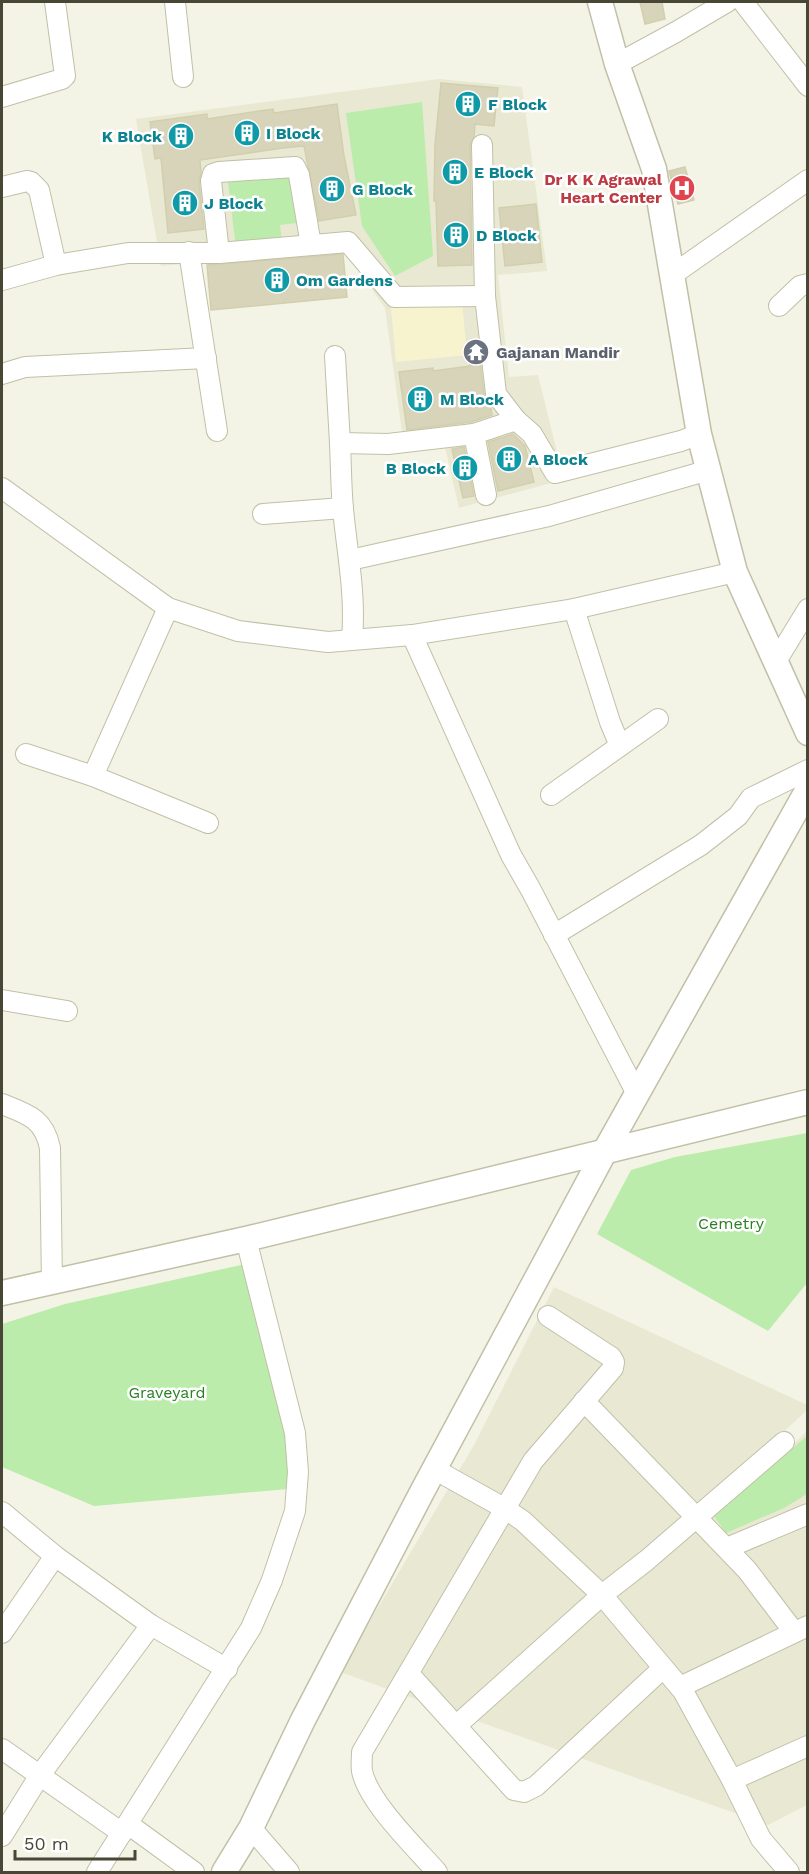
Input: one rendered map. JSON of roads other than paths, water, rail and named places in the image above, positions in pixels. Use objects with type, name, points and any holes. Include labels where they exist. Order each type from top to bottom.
[{"type":"street","points":[[2,97],[62,79],[65,76],[55,2]]},
{"type":"street","points":[[175,2],[183,77]]},
{"type":"street","points":[[600,2],[617,64],[654,169],[699,434],[735,572],[807,733]]},
{"type":"street","points":[[617,64],[727,2]]},
{"type":"street","points":[[743,2],[807,86]]},
{"type":"street","points":[[482,145],[485,296],[496,394],[516,420],[532,434],[555,473],[681,441],[699,434]]},
{"type":"street","points":[[219,253],[211,181],[213,174],[230,171],[295,167],[299,176],[311,245]]},
{"type":"street","points":[[672,275],[807,180]]},
{"type":"street","points":[[2,187],[27,181],[39,190],[56,265]]},
{"type":"street","points":[[2,280],[56,265],[128,254],[219,253],[348,242],[395,297],[485,296]]},
{"type":"street","points":[[189,252],[217,431]]},
{"type":"street","points":[[779,306],[800,286],[807,284]]},
{"type":"street","points":[[335,356],[343,508],[350,560],[354,621],[352,639]]},
{"type":"street","points":[[2,374],[25,367],[206,358]]},
{"type":"street","points":[[340,444],[388,444],[474,434],[516,420]]},
{"type":"street","points":[[474,434],[486,495]]},
{"type":"street","points":[[350,560],[549,516],[709,470]]},
{"type":"street","points":[[2,488],[168,608],[238,631],[328,642],[412,635],[574,609],[735,572]]},
{"type":"street","points":[[263,514],[343,508]]},
{"type":"street","points":[[93,776],[168,608]]},
{"type":"street","points":[[574,609],[610,722],[620,746]]},
{"type":"street","points":[[775,663],[807,609]]},
{"type":"street","points":[[412,635],[511,855],[637,1094]]},
{"type":"street","points":[[551,795],[658,719]]},
{"type":"street","points":[[26,754],[93,776],[207,823]]},
{"type":"street","points":[[554,935],[701,845],[738,816],[751,798],[807,770]]},
{"type":"street","points":[[224,1872],[251,1828],[308,1710],[434,1469],[605,1152],[807,789]]},
{"type":"street","points":[[2,1000],[67,1011]]},
{"type":"street","points":[[2,1293],[246,1239],[807,1102]]},
{"type":"street","points":[[2,1104],[39,1121],[48,1138],[52,1282]]},
{"type":"street","points":[[97,1872],[251,1628],[272,1580],[295,1511],[298,1492],[295,1433],[246,1239]]},
{"type":"street","points":[[437,1872],[387,1814],[369,1788],[362,1770],[362,1752],[533,1461],[613,1368],[613,1359],[548,1316]]},
{"type":"street","points":[[584,1401],[727,1548],[800,1629],[680,1687]]},
{"type":"street","points":[[457,1725],[602,1595],[648,1560],[784,1442]]},
{"type":"street","points":[[434,1469],[523,1521],[602,1595],[680,1687],[732,1780],[761,1839],[789,1872]]},
{"type":"street","points":[[2,1512],[55,1556],[151,1625],[227,1669]]},
{"type":"street","points":[[727,1548],[807,1514]]},
{"type":"street","points":[[2,1633],[55,1556]]},
{"type":"street","points":[[2,1836],[40,1775],[151,1625]]},
{"type":"street","points":[[409,1674],[514,1790],[524,1792],[536,1786],[663,1668]]},
{"type":"street","points":[[732,1780],[807,1746]]},
{"type":"street","points":[[2,1749],[194,1872]]},
{"type":"street","points":[[251,1828],[289,1872]]},
{"type":"place","name":"F Block","points":[[468,104]]},
{"type":"place","name":"I Block","points":[[247,133]]},
{"type":"place","name":"K Block","points":[[181,136]]},
{"type":"place","name":"E Block","points":[[455,172]]},
{"type":"place","name":"Dr K K Agrawal Heart Center","points":[[682,188]]},
{"type":"place","name":"G Block","points":[[332,189]]},
{"type":"place","name":"J Block","points":[[185,203]]},
{"type":"place","name":"D Block","points":[[456,235]]},
{"type":"place","name":"Om Gardens","points":[[277,280]]},
{"type":"place","name":"Gajanan Mandir","points":[[476,352]]},
{"type":"place","name":"M Block","points":[[420,399]]},
{"type":"place","name":"A Block","points":[[509,459]]},
{"type":"place","name":"B Block","points":[[465,468]]},
{"type":"park label","name":"Cemetry","points":[[731,1223]]},
{"type":"park label","name":"Graveyard","points":[[167,1392]]}]
